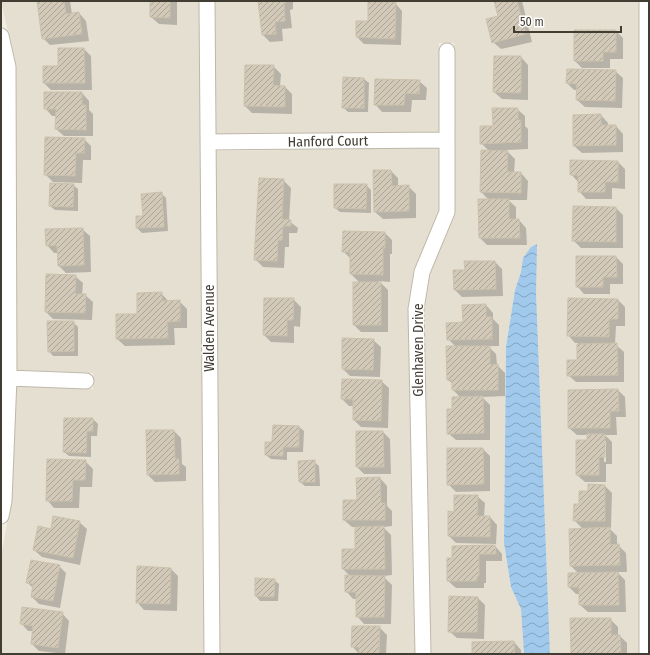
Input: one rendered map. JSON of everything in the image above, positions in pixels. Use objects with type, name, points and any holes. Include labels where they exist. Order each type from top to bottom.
[{"type":"street","name":"Walden Avenue","points":[[207,1],[212,654]]},
{"type":"street","points":[[647,1],[647,654]]},
{"type":"street","points":[[1,36],[8,67],[10,378],[4,501],[1,516]]},
{"type":"street","name":"Glenhaven Drive","points":[[423,654],[416,309],[422,272],[447,212],[447,51]]},
{"type":"street","name":"Hanford Court","points":[[208,142],[447,140]]},
{"type":"street","points":[[10,378],[86,381]]},
{"type":"shaded area","points":[[1,1],[200,1],[204,654],[1,654],[1,557],[11,502],[16,386],[93,389],[93,373],[17,370],[16,67]]},
{"type":"shaded area","points":[[215,1],[639,1],[640,654],[550,654],[536,292],[536,245],[523,258],[521,272],[515,290],[506,347],[504,543],[511,587],[521,609],[524,654],[430,654],[423,309],[429,274],[454,212],[454,43],[439,43],[440,132],[215,134]]},
{"type":"shaded area","points":[[440,148],[440,210],[416,268],[408,309],[416,654],[219,654],[215,151]]},
{"type":"water","points":[[537,244],[536,292],[550,654],[524,654],[521,609],[511,587],[504,543],[506,347],[515,290],[521,272],[523,258],[531,247]]},
{"type":"building","points":[[37,1],[64,1],[66,14],[79,12],[82,34],[42,39]]},
{"type":"building","points":[[150,1],[170,1],[170,18],[150,17]]},
{"type":"building","points":[[258,1],[287,2],[284,3],[285,21],[275,22],[276,34],[262,35]]},
{"type":"building","points":[[368,1],[396,2],[395,39],[356,37],[356,21],[368,21]]},
{"type":"building","points":[[494,1],[517,1],[526,34],[492,43],[486,19],[498,16]]},
{"type":"building","points":[[574,30],[616,30],[616,52],[603,52],[603,61],[574,61]]},
{"type":"building","points":[[58,48],[84,48],[85,83],[43,83],[43,66],[58,66]]},
{"type":"building","points":[[494,56],[521,56],[521,93],[493,92]]},
{"type":"building","points":[[245,65],[274,65],[273,85],[285,86],[285,107],[244,106]]},
{"type":"building","points":[[567,69],[616,70],[615,101],[576,100],[577,84],[566,83]]},
{"type":"building","points":[[343,77],[364,78],[364,108],[342,108]]},
{"type":"building","points":[[375,79],[420,80],[419,94],[405,93],[404,105],[374,105]]},
{"type":"building","points":[[44,92],[82,92],[82,105],[86,105],[86,130],[55,129],[56,109],[44,109]]},
{"type":"building","points":[[492,108],[518,108],[518,120],[521,120],[521,142],[480,144],[480,126],[493,126]]},
{"type":"building","points":[[601,114],[601,125],[616,125],[616,145],[573,146],[573,115]]},
{"type":"building","points":[[45,137],[85,138],[84,153],[76,153],[75,176],[44,175]]},
{"type":"building","points":[[481,150],[508,151],[507,172],[521,172],[521,193],[480,192]]},
{"type":"building","points":[[570,160],[618,161],[618,182],[605,182],[605,192],[578,192],[578,175],[570,175]]},
{"type":"building","points":[[373,170],[391,170],[392,186],[409,185],[409,211],[374,212]]},
{"type":"building","points":[[259,178],[284,179],[282,219],[291,220],[291,226],[283,226],[282,240],[278,240],[277,261],[254,260]]},
{"type":"building","points":[[50,183],[74,184],[73,207],[49,206]]},
{"type":"building","points":[[334,184],[367,184],[366,209],[334,208]]},
{"type":"building","points":[[162,192],[164,227],[136,228],[136,216],[143,216],[141,194]]},
{"type":"building","points":[[478,199],[509,199],[509,219],[519,219],[520,238],[479,238]]},
{"type":"building","points":[[573,206],[616,207],[616,242],[572,241]]},
{"type":"building","points":[[83,228],[84,265],[58,266],[57,245],[46,246],[45,229]]},
{"type":"building","points":[[343,231],[385,232],[385,248],[383,248],[383,275],[350,274],[350,252],[342,252]]},
{"type":"building","points":[[576,256],[616,256],[617,277],[603,277],[603,287],[576,287]]},
{"type":"building","points":[[464,261],[495,261],[496,289],[454,290],[453,270],[465,270]]},
{"type":"building","points":[[46,274],[76,275],[75,294],[86,294],[85,313],[45,312]]},
{"type":"building","points":[[353,282],[381,282],[381,325],[353,325]]},
{"type":"building","points":[[162,292],[162,301],[180,300],[180,321],[167,322],[168,338],[116,339],[116,314],[137,314],[137,293]]},
{"type":"building","points":[[264,298],[294,298],[293,320],[287,320],[287,336],[263,335]]},
{"type":"building","points":[[568,298],[618,299],[618,319],[609,319],[609,337],[567,336]]},
{"type":"building","points":[[486,304],[486,317],[492,317],[492,339],[447,340],[446,323],[463,322],[462,305]]},
{"type":"building","points":[[47,321],[74,321],[74,351],[48,352]]},
{"type":"building","points":[[342,338],[374,339],[373,370],[342,369]]},
{"type":"building","points":[[617,343],[618,375],[567,376],[567,360],[577,360],[577,344]]},
{"type":"building","points":[[446,346],[490,346],[490,365],[498,364],[498,390],[452,390],[452,380],[447,380]]},
{"type":"building","points":[[342,379],[382,380],[381,421],[353,420],[353,399],[341,399]]},
{"type":"building","points":[[618,389],[619,411],[610,411],[610,428],[568,428],[568,390]]},
{"type":"building","points":[[483,396],[484,433],[447,434],[447,409],[452,409],[452,397]]},
{"type":"building","points":[[64,418],[93,418],[93,431],[87,431],[86,453],[63,452]]},
{"type":"building","points":[[273,425],[299,426],[299,447],[283,447],[283,456],[265,455],[265,442],[272,442]]},
{"type":"building","points":[[146,430],[174,430],[175,459],[179,459],[179,474],[147,475]]},
{"type":"building","points":[[356,431],[383,431],[384,467],[356,467]]},
{"type":"building","points":[[587,434],[605,434],[605,457],[599,457],[599,475],[576,475],[576,440],[587,440]]},
{"type":"building","points":[[447,448],[483,448],[484,484],[447,485]]},
{"type":"building","points":[[47,459],[86,460],[85,480],[73,480],[72,501],[46,501]]},
{"type":"building","points":[[315,460],[315,482],[299,482],[298,461]]},
{"type":"building","points":[[380,477],[381,503],[385,503],[385,520],[343,520],[343,500],[357,500],[356,478]]},
{"type":"building","points":[[588,484],[605,485],[605,521],[573,521],[574,504],[579,504],[579,491],[588,491]]},
{"type":"building","points":[[454,495],[478,495],[477,516],[490,516],[490,537],[448,536],[448,511],[454,512]]},
{"type":"building","points":[[53,516],[80,521],[73,558],[33,550],[38,526],[51,529]]},
{"type":"building","points":[[384,526],[385,569],[342,569],[342,549],[355,549],[355,527]]},
{"type":"building","points":[[610,527],[610,545],[619,544],[620,565],[570,566],[569,529]]},
{"type":"building","points":[[495,545],[496,554],[479,554],[479,576],[477,576],[477,581],[447,581],[447,558],[452,558],[452,546]]},
{"type":"building","points":[[31,560],[60,565],[53,601],[31,597],[33,584],[26,583]]},
{"type":"building","points":[[137,566],[171,568],[170,604],[136,603]]},
{"type":"building","points":[[618,572],[619,605],[579,605],[579,587],[568,587],[568,573]]},
{"type":"building","points":[[345,575],[385,576],[384,617],[356,617],[356,592],[345,592]]},
{"type":"building","points":[[255,578],[275,579],[274,597],[255,596]]},
{"type":"building","points":[[449,596],[478,597],[477,632],[448,632]]},
{"type":"building","points":[[22,607],[63,612],[58,648],[31,644],[33,626],[20,624]]},
{"type":"building","points":[[570,618],[611,618],[611,635],[620,635],[621,654],[571,654]]},
{"type":"building","points":[[352,626],[380,626],[379,654],[359,654],[359,647],[351,647]]},
{"type":"building","points":[[514,641],[515,654],[472,654],[472,642]]}]
